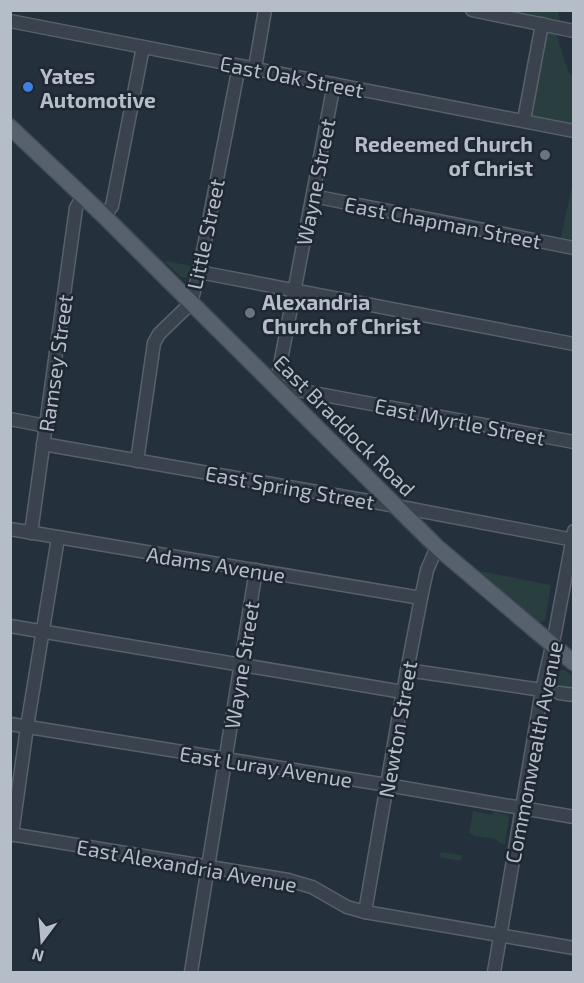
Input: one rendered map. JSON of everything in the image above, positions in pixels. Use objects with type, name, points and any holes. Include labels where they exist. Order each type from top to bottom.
[{"type":"main road","name":"East Braddock Road","points":[[10,127],[84,196],[437,547],[572,661]]},
{"type":"street","points":[[255,68],[265,10]]},
{"type":"street","points":[[472,10],[573,31]]},
{"type":"street","name":"East Oak Street","points":[[10,21],[573,130]]},
{"type":"street","points":[[524,120],[542,24]]},
{"type":"street","points":[[104,216],[112,206],[143,47]]},
{"type":"street","name":"Little Street","points":[[137,460],[154,343],[159,334],[191,303],[239,66]]},
{"type":"street","name":"Wayne Street","points":[[276,386],[334,84]]},
{"type":"street","name":"Ramsey Street","points":[[31,533],[76,208],[84,196]]},
{"type":"street","name":"East Chapman Street","points":[[313,196],[573,248]]},
{"type":"street","points":[[199,272],[573,344]]},
{"type":"street","name":"East Myrtle Street","points":[[276,386],[573,442]]},
{"type":"street","points":[[10,419],[46,426]]},
{"type":"street","name":"East Spring Street","points":[[43,444],[573,537]]},
{"type":"street","name":"Adams Avenue","points":[[10,530],[421,598]]},
{"type":"street","name":"Commonwealth Avenue","points":[[494,972],[542,690],[553,646],[573,537]]},
{"type":"street","points":[[11,834],[58,538]]},
{"type":"street","name":"Newton Street","points":[[365,912],[421,598],[427,570],[437,547]]},
{"type":"street","name":"Wayne Street","points":[[191,972],[256,570]]},
{"type":"street","points":[[10,626],[403,692]]},
{"type":"street","points":[[407,670],[542,690]]},
{"type":"street","points":[[559,693],[573,695]]},
{"type":"street","name":"East Luray Avenue","points":[[10,724],[573,817]]},
{"type":"street","name":"East Alexandria Avenue","points":[[11,834],[300,883],[347,907],[365,912],[573,948]]},
{"type":"green space","points":[[523,10],[558,11],[560,20],[551,18],[568,71],[573,77],[573,124],[530,116],[545,33]]},
{"type":"green space","points":[[573,182],[573,243],[560,241]]},
{"type":"green space","points":[[166,261],[191,266],[189,274],[186,278],[181,277]]},
{"type":"green space","points":[[480,571],[551,585],[545,620],[539,622]]},
{"type":"green space","points":[[560,670],[565,670],[573,677],[573,691],[556,689]]},
{"type":"green space","points":[[473,811],[492,815],[493,812],[508,815],[505,844],[495,839],[473,836],[469,833]]},
{"type":"green space","points":[[441,852],[462,855],[461,861],[432,856],[440,857]]},
{"type":"place","name":"Yates Automotive","points":[[28,87]]},
{"type":"place","name":"Redeemed Church of Christ","points":[[545,155]]},
{"type":"place","name":"Alexandria Church of Christ","points":[[250,313]]}]
